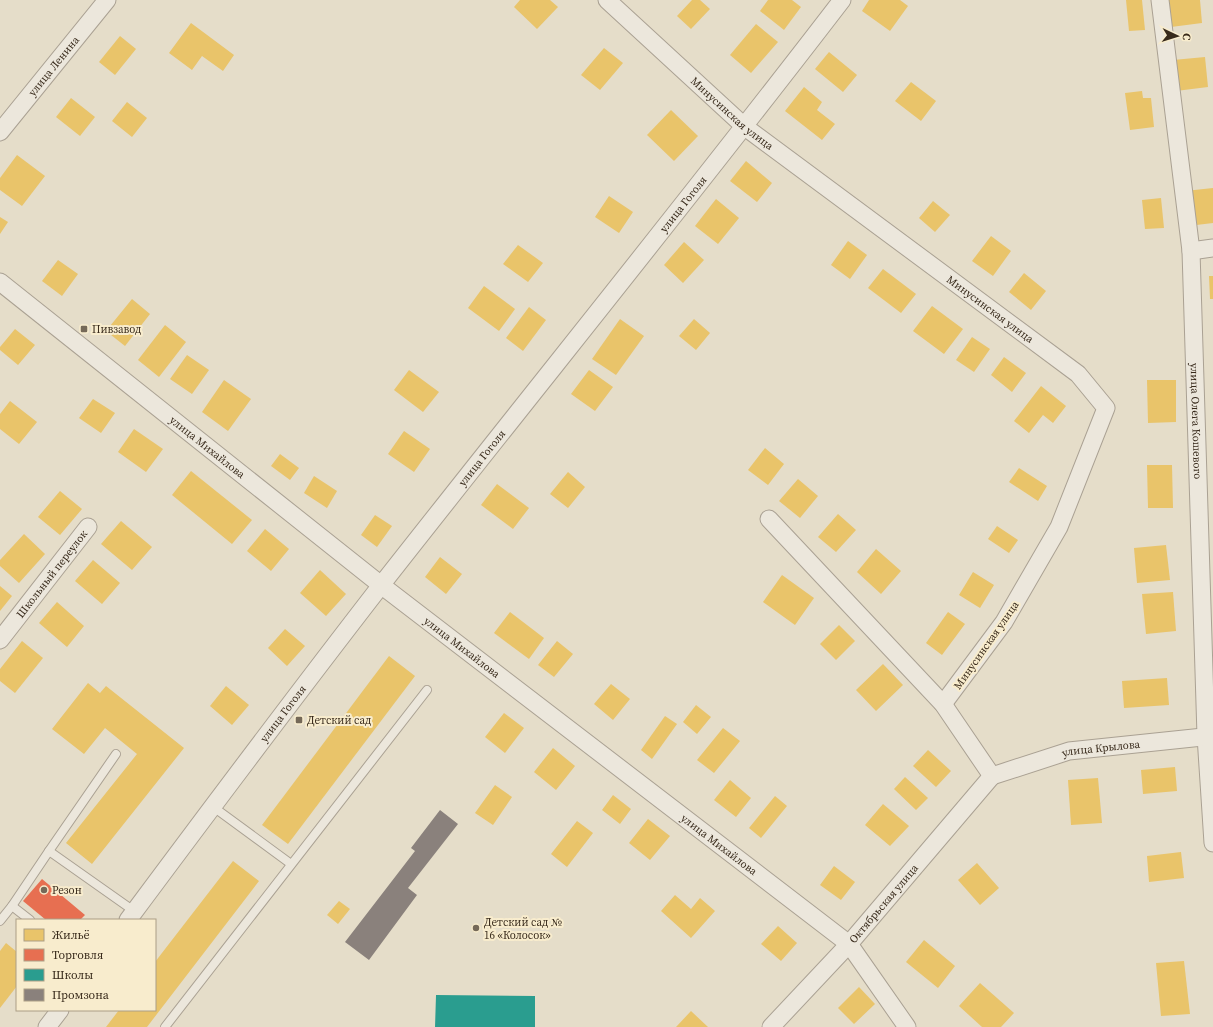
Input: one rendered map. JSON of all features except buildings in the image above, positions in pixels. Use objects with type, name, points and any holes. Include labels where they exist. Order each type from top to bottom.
[{"type":"street","name":"улица Ленина","points":[[0,132],[107,0]]},
{"type":"street","name":"Минусинская улица","points":[[607,0],[744,127],[1078,374],[1106,408],[1059,527],[1004,622],[943,704]]},
{"type":"street","name":"улица Гоголя","points":[[131,916],[212,806],[381,585],[744,127],[842,0]]},
{"type":"street","name":"улица Олега Кошевого","points":[[1160,0],[1191,251],[1213,843]]},
{"type":"street","points":[[1191,251],[1213,248]]},
{"type":"street","name":"улица Михайлова","points":[[0,282],[381,585],[849,944],[907,1027]]},
{"type":"street","points":[[769,519],[943,704],[992,776]]},
{"type":"street","name":"Школьный переулок","points":[[0,640],[88,527]]},
{"type":"street","name":"улица Крылова","points":[[992,776],[1069,751],[1210,736]]},
{"type":"street","name":"Октябрьская улица","points":[[771,1027],[849,944],[992,776]]},
{"type":"street","points":[[47,1027],[59,1011]]},
{"type":"lane","points":[[164,1027],[427,690]]},
{"type":"lane","points":[[0,921],[12,906],[116,754]]},
{"type":"lane","points":[[212,806],[292,864]]},
{"type":"lane","points":[[49,851],[131,916]]},
{"type":"lane","points":[[12,906],[29,919]]},
{"type":"place","name":"Пивзавод","points":[[84,329]]},
{"type":"place","name":"Детский сад","points":[[299,720]]},
{"type":"place","name":"Резон","points":[[44,890]]},
{"type":"place","name":"Детский сад № 16 «Колосок»","points":[[476,928]]}]
